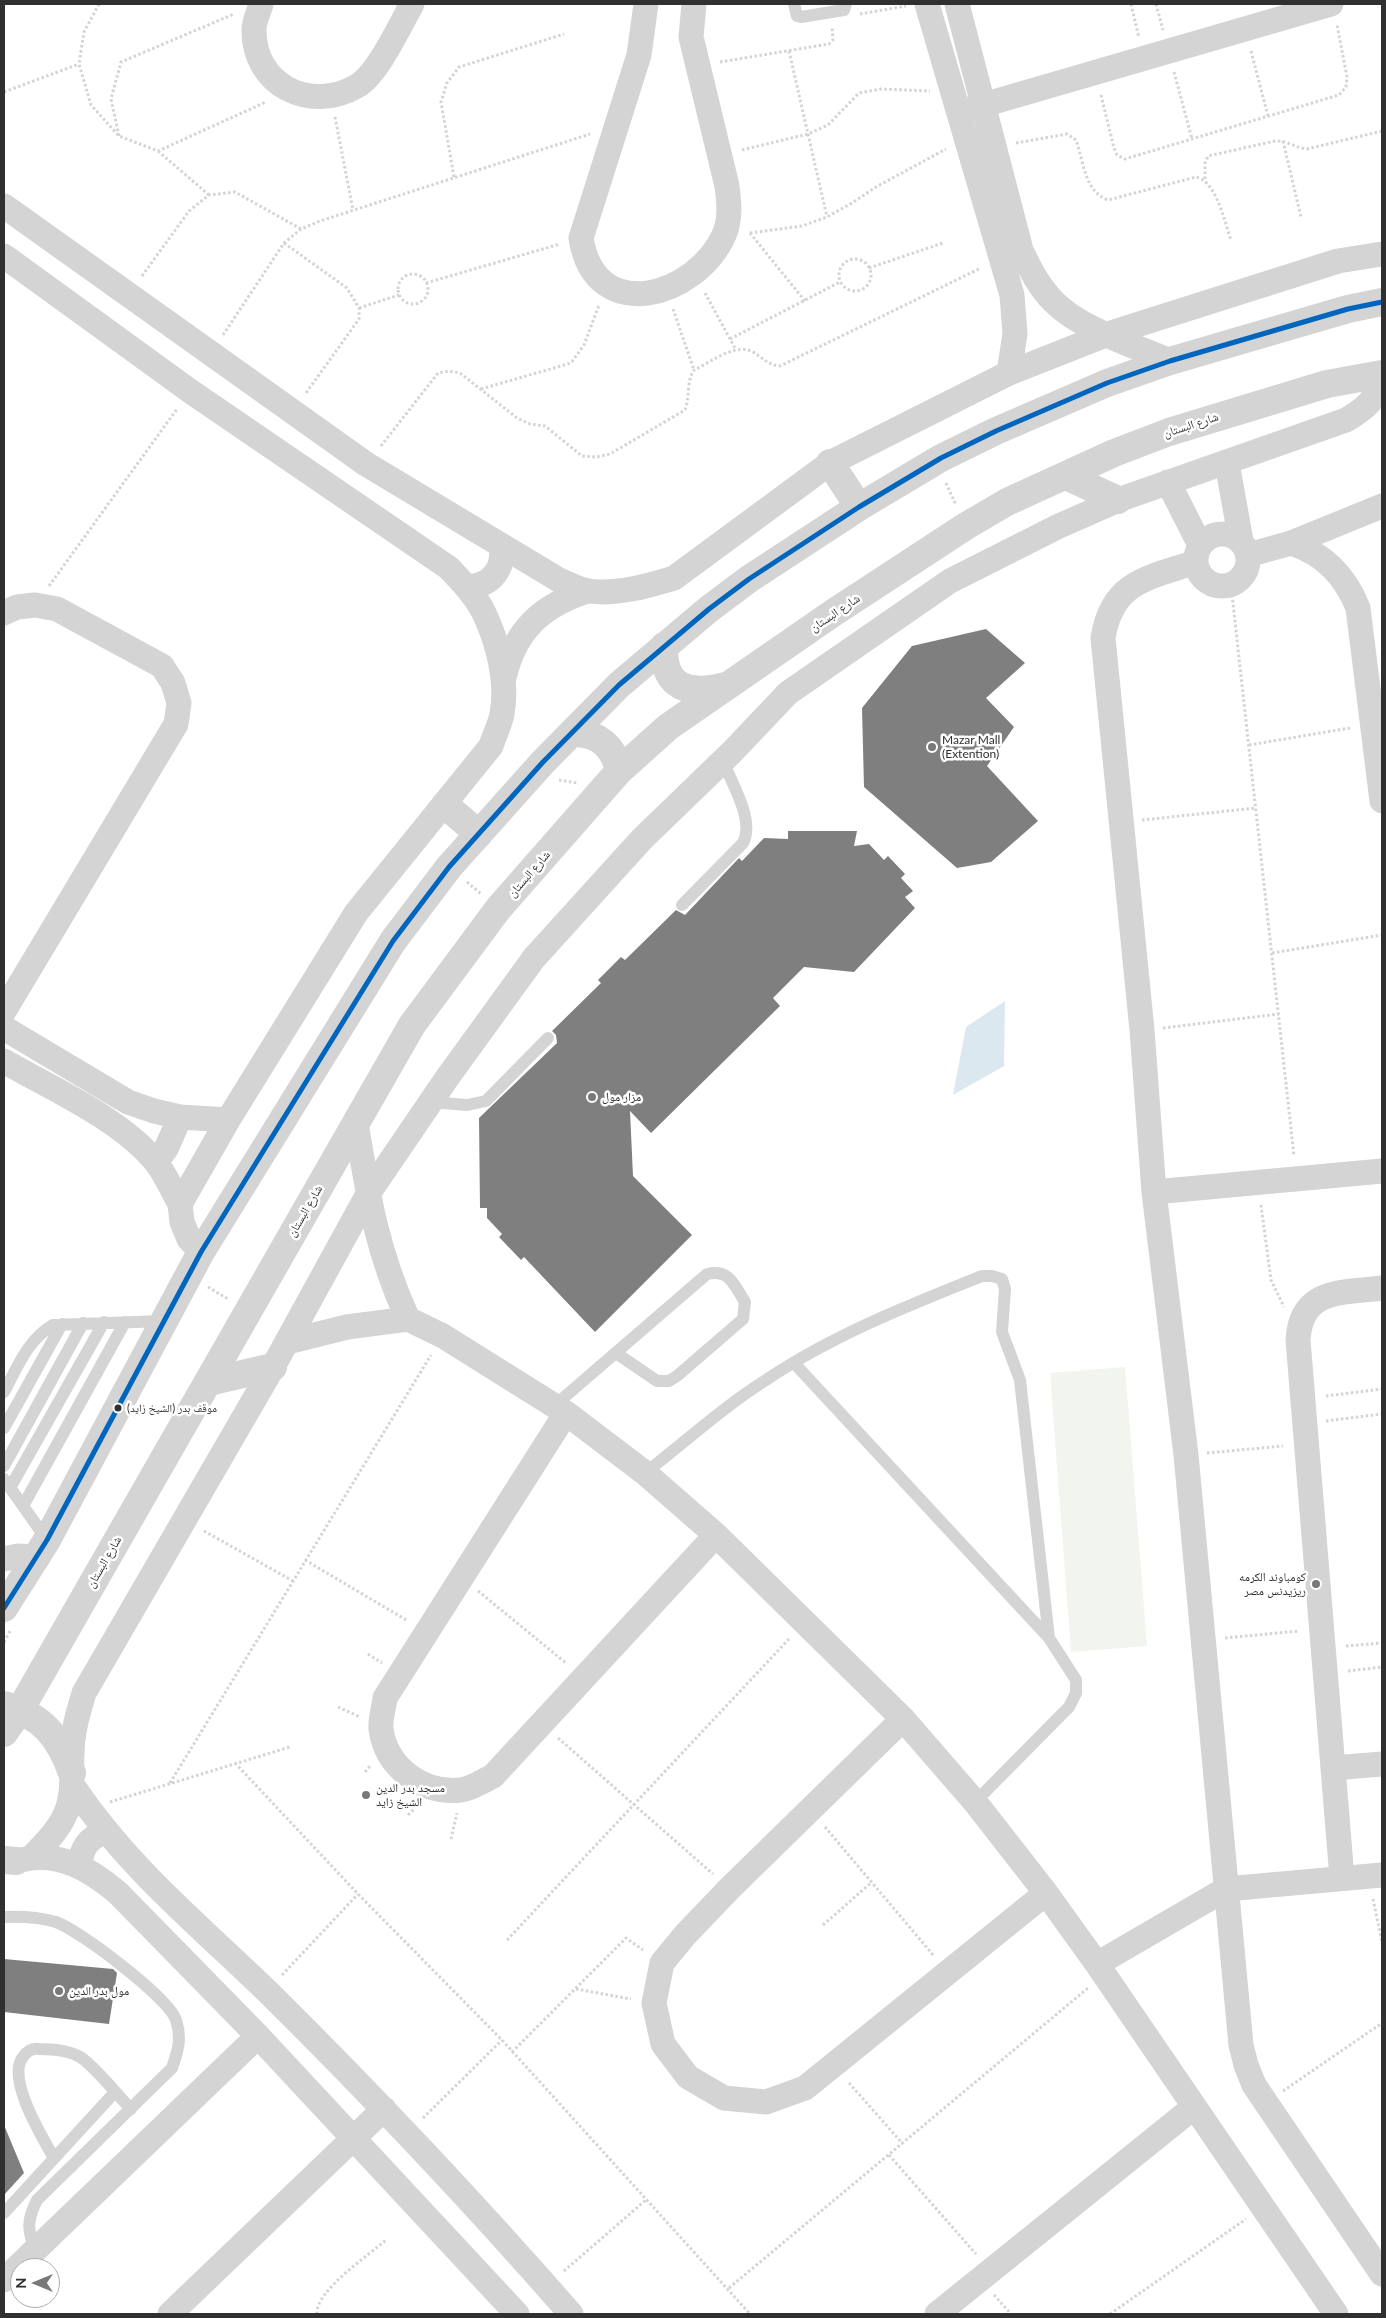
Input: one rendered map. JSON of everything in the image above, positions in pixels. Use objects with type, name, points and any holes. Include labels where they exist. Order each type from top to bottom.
[{"type":"street","points":[[250,8],[258,56],[273,79],[290,91],[310,97],[330,97],[359,85],[374,68],[412,4]]},
{"type":"street","points":[[646,4],[639,56],[582,238],[584,256],[593,273],[606,285],[625,294],[646,294],[666,288],[694,274],[712,256],[725,233],[729,207],[727,186],[691,36],[694,4]]},
{"type":"street","points":[[957,4],[1021,250],[1034,278],[1060,308],[1079,322],[1170,361]]},
{"type":"street","points":[[919,5],[956,102],[1012,296],[1015,334],[1010,372]]},
{"type":"street","points":[[956,102],[984,105],[1245,28],[1334,13]]},
{"type":"street","points":[[4,206],[366,464],[559,580],[587,591],[611,592],[646,586],[674,578],[830,463],[1010,372],[1108,334],[1338,261],[1382,254]]},
{"type":"street","points":[[4,256],[168,376],[449,568],[467,587],[484,612],[497,647],[503,683]]},
{"type":"street","points":[[4,1608],[42,1548],[195,1263],[393,941],[449,866],[619,685],[709,609],[746,581],[859,507],[936,462],[1051,406],[1107,383],[1170,361],[1348,309],[1382,302]]},
{"type":"street","points":[[168,376],[202,348]]},
{"type":"street","name":"شارع البستان","points":[[4,1732],[12,1707],[208,1382],[412,1025],[498,909],[619,770],[668,727],[966,526],[1007,502],[1114,453],[1169,432],[1327,384],[1382,374]]},
{"type":"street","points":[[14,1860],[58,1828],[68,1808],[72,1780],[74,1732],[84,1693],[273,1367],[368,1194],[534,958],[642,839],[723,761],[788,693],[950,581],[1042,534],[1118,500],[1346,420],[1364,410],[1377,394],[1382,381]]},
{"type":"street","points":[[830,463],[859,507]]},
{"type":"street","points":[[1168,482],[1198,554],[1200,574],[1208,582],[1219,586],[1231,585],[1243,576],[1247,570],[1245,548],[1227,463]]},
{"type":"street","points":[[1066,476],[1118,500]]},
{"type":"street","points":[[1382,506],[1291,543],[1245,548],[1231,535],[1220,534],[1208,537],[1198,554],[1138,582],[1124,592],[1113,605],[1106,621],[1103,638],[1142,1030],[1154,1192],[1186,1455],[1241,2045],[1254,2085],[1382,2274]]},
{"type":"street","points":[[1291,543],[1306,548],[1326,561],[1344,579],[1358,608],[1382,801]]},
{"type":"street","points":[[467,587],[484,584],[498,572],[503,554],[501,545]]},
{"type":"street","points":[[180,1204],[228,1120],[356,913],[491,746],[502,713],[503,683],[508,661],[517,641],[530,623],[547,608],[566,598],[587,591]]},
{"type":"street","points":[[4,613],[18,607],[35,604],[57,609],[162,666],[174,683],[179,703],[176,724],[4,1011]]},
{"type":"street","points":[[664,646],[664,659],[667,671],[683,687],[694,691],[706,691],[729,686]]},
{"type":"street","points":[[572,733],[587,734],[601,739],[614,753],[619,770]]},
{"type":"street","points":[[445,805],[479,834]]},
{"type":"street","points":[[4,1028],[128,1102],[180,1118],[228,1120]]},
{"type":"street","points":[[4,1061],[106,1120],[133,1138],[156,1162],[180,1204],[182,1222],[189,1238],[195,1263]]},
{"type":"street","points":[[156,1162],[166,1149],[180,1118]]},
{"type":"street","points":[[356,1123],[368,1194],[382,1257],[408,1319]]},
{"type":"street","points":[[1154,1192],[1382,1171]]},
{"type":"street","points":[[1342,1878],[1298,1340],[1299,1324],[1305,1311],[1316,1300],[1330,1294],[1382,1288]]},
{"type":"street","points":[[287,1342],[347,1327],[408,1319],[443,1336],[560,1410],[645,1473],[716,1535],[903,1718],[975,1802],[1046,1893],[1336,2314]]},
{"type":"street","points":[[208,1382],[273,1367]]},
{"type":"street","points":[[560,1410],[461,1576],[385,1698],[381,1727],[385,1748],[404,1774],[434,1789],[462,1790],[492,1776],[585,1679],[716,1535]]},
{"type":"street","points":[[4,1559],[42,1548]]},
{"type":"street","points":[[12,1707],[38,1720],[54,1735],[65,1753],[72,1780],[88,1809],[105,1832],[141,1872],[267,1991],[384,2109],[571,2314]]},
{"type":"street","points":[[903,1718],[730,1888],[662,1963],[654,2003],[663,2044],[688,2077],[724,2098],[766,2102],[805,2088],[1046,1893]]},
{"type":"street","points":[[1333,1768],[1382,1764]]},
{"type":"street","points":[[80,1866],[83,1848],[89,1840],[105,1832]]},
{"type":"street","points":[[14,1860],[60,1859],[80,1866],[100,1878],[118,1893],[258,2036],[517,2314]]},
{"type":"street","points":[[1100,1970],[1226,1889],[1375,1875]]},
{"type":"street","points":[[4,2280],[258,2036]]},
{"type":"street","points":[[937,2314],[1194,2107]]},
{"type":"street","points":[[173,2313],[384,2109]]},
{"type":"lane","points":[[794,4],[797,16],[801,17],[844,10],[846,4]]},
{"type":"lane","points":[[682,905],[743,843],[746,837],[747,823],[745,816],[723,761]]},
{"type":"lane","points":[[431,1102],[466,1105],[486,1101],[548,1038]]},
{"type":"lane","points":[[560,1410],[616,1353],[707,1274],[718,1271],[726,1275],[745,1302],[743,1319],[669,1381],[657,1381],[616,1353]]},
{"type":"lane","points":[[645,1473],[738,1400],[794,1363],[856,1328],[973,1280],[992,1276],[1002,1279],[1005,1289],[1002,1332],[1020,1380],[1049,1638]]},
{"type":"lane","points":[[4,1392],[33,1340],[42,1331],[53,1325],[163,1321]]},
{"type":"lane","points":[[42,1548],[23,1506],[7,1484],[104,1322]]},
{"type":"lane","points":[[23,1506],[125,1322]]},
{"type":"lane","points":[[4,1466],[83,1323]]},
{"type":"lane","points":[[4,1428],[62,1324]]},
{"type":"lane","points":[[794,1363],[1049,1638],[1076,1680],[1076,1693],[1068,1707],[975,1802]]},
{"type":"lane","points":[[4,1917],[31,1917],[49,1921],[82,1935],[161,1998],[176,2019],[180,2044],[172,2068],[38,2200],[29,2216],[29,2234],[35,2250]]},
{"type":"lane","points":[[54,2158],[35,2124],[18,2073],[21,2060],[27,2052],[35,2048],[56,2050],[81,2058],[131,2109]]},
{"type":"lane","points":[[4,2213],[115,2092]]},
{"type":"path","points":[[99,4],[84,32],[79,64],[90,105],[119,136],[158,151],[209,195]]},
{"type":"path","points":[[1131,4],[1144,58]]},
{"type":"path","points":[[856,15],[919,5]]},
{"type":"path","points":[[119,136],[111,99],[121,62],[250,8]]},
{"type":"path","points":[[1095,72],[1114,148],[1117,156],[1125,159],[1339,95],[1346,87],[1347,77],[1334,13]]},
{"type":"path","points":[[697,66],[829,44],[833,40],[831,23]]},
{"type":"path","points":[[1245,28],[1268,116]]},
{"type":"path","points":[[454,178],[441,102],[446,83],[459,67],[564,34]]},
{"type":"path","points":[[789,51],[827,217]]},
{"type":"path","points":[[4,92],[79,64]]},
{"type":"path","points":[[719,155],[808,134],[828,125],[859,93],[881,88],[956,102]]},
{"type":"path","points":[[158,151],[290,91]]},
{"type":"path","points":[[330,97],[353,210]]},
{"type":"path","points":[[202,348],[284,244],[301,229],[353,210],[617,125]]},
{"type":"path","points":[[1205,179],[1204,163],[1208,156],[1283,140],[1298,148],[1307,149],[1382,131]]},
{"type":"path","points":[[994,146],[1068,134],[1076,140],[1090,188],[1098,196],[1108,200],[1196,176],[1205,179],[1212,187],[1231,240]]},
{"type":"path","points":[[750,233],[802,226],[827,217],[852,204],[876,187],[966,138]]},
{"type":"path","points":[[1283,140],[1301,217]]},
{"type":"path","points":[[128,295],[189,211],[209,195],[235,192],[301,229]]},
{"type":"path","points":[[729,207],[805,301]]},
{"type":"path","points":[[426,283],[582,238]]},
{"type":"path","points":[[284,244],[347,288],[359,308],[359,319],[293,412]]},
{"type":"path","points":[[868,268],[943,244]]},
{"type":"path","points":[[366,464],[438,373],[449,371],[460,373],[517,418],[530,424],[544,426],[582,456],[596,457],[610,454],[686,410],[689,402],[690,376],[694,370],[736,350],[744,349],[771,365],[780,366],[1001,258]]},
{"type":"path","points":[[860,260],[868,268],[870,280],[862,289],[850,290],[840,282],[840,270],[848,261],[860,260]]},
{"type":"path","points":[[694,274],[736,350]]},
{"type":"path","points":[[418,275],[426,283],[427,294],[419,303],[408,303],[399,295],[399,284],[407,276],[418,275]]},
{"type":"path","points":[[730,340],[840,282]]},
{"type":"path","points":[[481,389],[571,363],[584,345],[606,285]]},
{"type":"path","points":[[666,288],[694,370]]},
{"type":"path","points":[[359,308],[399,295]]},
{"type":"path","points":[[35,604],[190,391]]},
{"type":"path","points":[[936,462],[966,526]]},
{"type":"path","points":[[1231,585],[1297,1178]]},
{"type":"path","points":[[1249,744],[1373,725]]},
{"type":"path","points":[[1120,822],[1256,808]]},
{"type":"path","points":[[449,866],[498,909]]},
{"type":"path","points":[[1272,953],[1382,935]]},
{"type":"path","points":[[1142,1030],[1279,1014]]},
{"type":"path","points":[[1259,1182],[1271,1280],[1286,1312],[1299,1324]]},
{"type":"path","points":[[195,1263],[248,1311]]},
{"type":"path","points":[[170,1783],[443,1336]]},
{"type":"path","points":[[1303,1398],[1382,1389]]},
{"type":"path","points":[[1186,1455],[1306,1434],[1382,1414]]},
{"type":"path","points":[[185,1520],[293,1581]]},
{"type":"path","points":[[305,1560],[414,1624]]},
{"type":"path","points":[[461,1576],[585,1679]]},
{"type":"path","points":[[507,1940],[805,1622]]},
{"type":"path","points":[[1203,1640],[1322,1638],[1382,1642]]},
{"type":"path","points":[[1325,1673],[1382,1667]]},
{"type":"path","points":[[542,1725],[730,1888]]},
{"type":"path","points":[[88,1809],[290,1747]]},
{"type":"path","points":[[235,1763],[358,1894],[502,2040],[729,2288],[750,2314]]},
{"type":"path","points":[[810,1810],[948,1972]]},
{"type":"path","points":[[1375,1875],[1382,1942]]},
{"type":"path","points":[[823,1925],[872,1882]]},
{"type":"path","points":[[267,1991],[358,1894]]},
{"type":"path","points":[[512,2052],[626,1938]]},
{"type":"path","points":[[729,2288],[903,2144],[1100,1970]]},
{"type":"path","points":[[576,1988],[654,2003]]},
{"type":"path","points":[[1266,2102],[1382,2023]]},
{"type":"path","points":[[407,2134],[502,2040]]},
{"type":"path","points":[[833,2065],[903,2144]]},
{"type":"path","points":[[889,2155],[992,2271]]},
{"type":"path","points":[[546,2286],[647,2199]]},
{"type":"path","points":[[1110,2314],[1262,2207]]},
{"type":"path","points":[[317,2314],[316,2308],[328,2289],[386,2240]]},
{"type":"shaded area","points":[[1005,1001],[1004,1066],[953,1095],[966,1027]]},
{"type":"shaded area","points":[[1125,1367],[1147,1646],[1071,1652],[1050,1373]]},
{"type":"building","name":"Mazar Mall (Extention)","points":[[986,629],[1025,663],[986,698],[1014,727],[987,766],[1038,821],[991,862],[957,868],[864,787],[862,708],[912,646]]},
{"type":"building","name":"مزار مول","points":[[788,831],[857,831],[854,846],[869,844],[884,860],[888,856],[905,874],[901,878],[913,891],[905,897],[915,908],[854,972],[804,967],[773,998],[780,1006],[651,1133],[630,1111],[633,1176],[692,1235],[595,1332],[524,1257],[521,1260],[499,1237],[502,1234],[487,1218],[487,1208],[480,1208],[479,1118],[557,1043],[556,1035],[552,1031],[601,983],[598,980],[621,957],[625,960],[676,910],[685,915],[739,858],[742,861],[764,838],[788,839]]},
{"type":"building","name":"مول بدر الدين","points":[[4,1959],[113,1969],[117,1973],[109,2024],[4,2012]]},
{"type":"building","points":[[4,2125],[24,2173],[4,2195]]},
{"type":"transit line","points":[[4,1608],[47,1540],[201,1252],[393,941],[449,867],[543,762],[619,685],[709,609],[749,579],[859,507],[941,458],[996,431],[1107,383],[1170,361],[1348,309],[1382,302]]},
{"type":"place","name":"Mazar Mall (Extention)","points":[[932,747]]},
{"type":"place","name":"مزار مول","points":[[592,1097]]},
{"type":"place","name":"موقف بدر (الشيخ زايد)","points":[[118,1408]]},
{"type":"place","name":"كومباوند الكرمه ريزيدنس مصر","points":[[1316,1584]]},
{"type":"place","name":"مسجد بدر الدين الشيخ زايد","points":[[366,1795]]},
{"type":"place","name":"مول بدر الدين","points":[[59,1991]]}]
